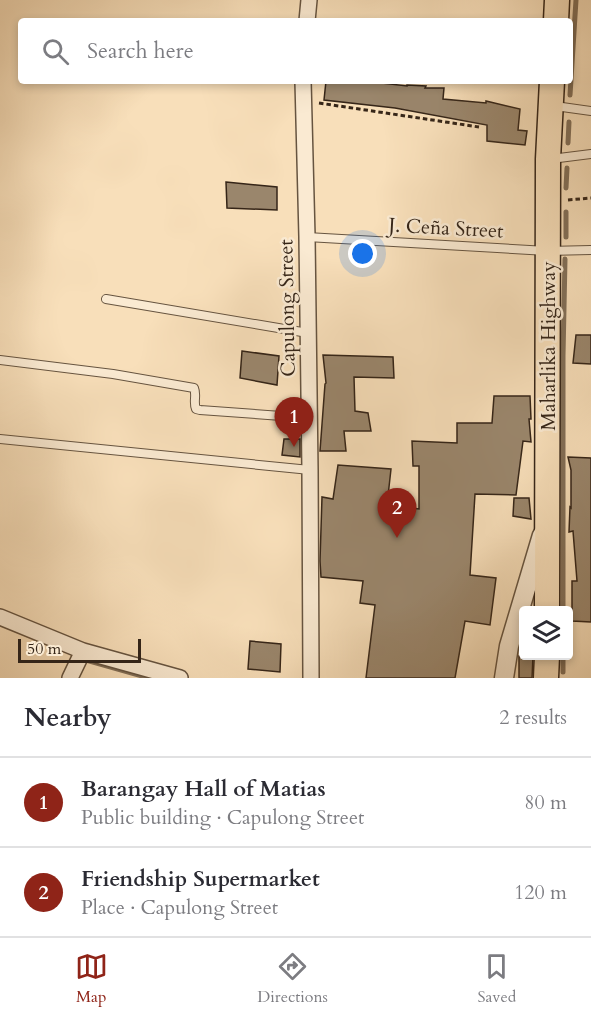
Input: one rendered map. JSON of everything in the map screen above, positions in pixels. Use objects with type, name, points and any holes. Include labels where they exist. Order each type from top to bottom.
[{"type":"main road","points":[[556,18],[557,0]]},
{"type":"main road","name":"Maharlika Highway","points":[[547,606],[547,251],[552,84]]},
{"type":"main road","points":[[546,678],[547,660]]},
{"type":"street","points":[[307,18],[309,0]]},
{"type":"street","name":"Capulong Street","points":[[303,84],[307,237],[311,678]]},
{"type":"street","points":[[504,678],[509,646],[548,516]]},
{"type":"street","points":[[0,617],[83,651],[180,678]]},
{"type":"street","points":[[70,678],[83,651]]},
{"type":"lane","points":[[550,106],[591,111]]},
{"type":"lane","points":[[548,159],[591,154]]},
{"type":"lane","name":"J. Ceña Street","points":[[307,237],[547,251],[591,250]]},
{"type":"lane","points":[[106,299],[308,333]]},
{"type":"lane","points":[[0,360],[113,374],[194,388],[195,406],[200,410],[309,418]]},
{"type":"lane","points":[[0,439],[310,470]]},
{"type":"path","points":[[303,100],[479,127]]},
{"type":"building","points":[[326,84],[390,84],[444,88],[443,99],[486,103],[486,101],[520,109],[518,130],[527,131],[525,145],[487,141],[487,125],[395,108],[324,100]]},
{"type":"building","points":[[226,182],[277,187],[277,210],[227,208]]},
{"type":"building","points":[[576,335],[591,335],[591,364],[573,363]]},
{"type":"building","points":[[242,351],[279,356],[277,385],[240,378]]},
{"type":"building","points":[[323,355],[393,357],[394,378],[354,377],[355,411],[368,413],[371,431],[344,431],[346,451],[320,451],[326,383]]},
{"type":"building","points":[[494,396],[530,396],[531,442],[523,441],[516,495],[475,494],[470,575],[496,578],[490,625],[465,621],[455,678],[366,678],[375,605],[360,603],[363,581],[321,577],[322,497],[333,499],[338,465],[391,469],[387,505],[419,509],[419,466],[413,466],[412,441],[457,443],[457,423],[492,423]]},
{"type":"building","points":[[284,439],[300,439],[300,457],[282,455]]},
{"type":"building","points":[[568,457],[591,458],[591,622],[573,621],[572,581],[577,581],[573,531],[569,532],[571,470]]},
{"type":"building","points":[[514,498],[529,498],[531,519],[513,516]]},
{"type":"building","points":[[250,641],[281,644],[280,672],[248,669]]},
{"type":"building","points":[[519,660],[533,660],[532,678],[519,678]]},
{"type":"waterway","points":[[573,48],[576,0]]},
{"type":"waterway","points":[[570,95],[571,84]]},
{"type":"waterway","points":[[568,143],[569,122]]},
{"type":"waterway","points":[[566,188],[567,168]]},
{"type":"waterway","points":[[566,212],[566,237]]},
{"type":"waterway","points":[[563,606],[565,259]]},
{"type":"waterway","points":[[86,660],[149,678]]},
{"type":"waterway","points":[[563,660],[563,672]]},
{"type":"place","name":"Barangay Hall of Matias","points":[[294,447]]},
{"type":"place","name":"Friendship Supermarket","points":[[397,538]]}]
